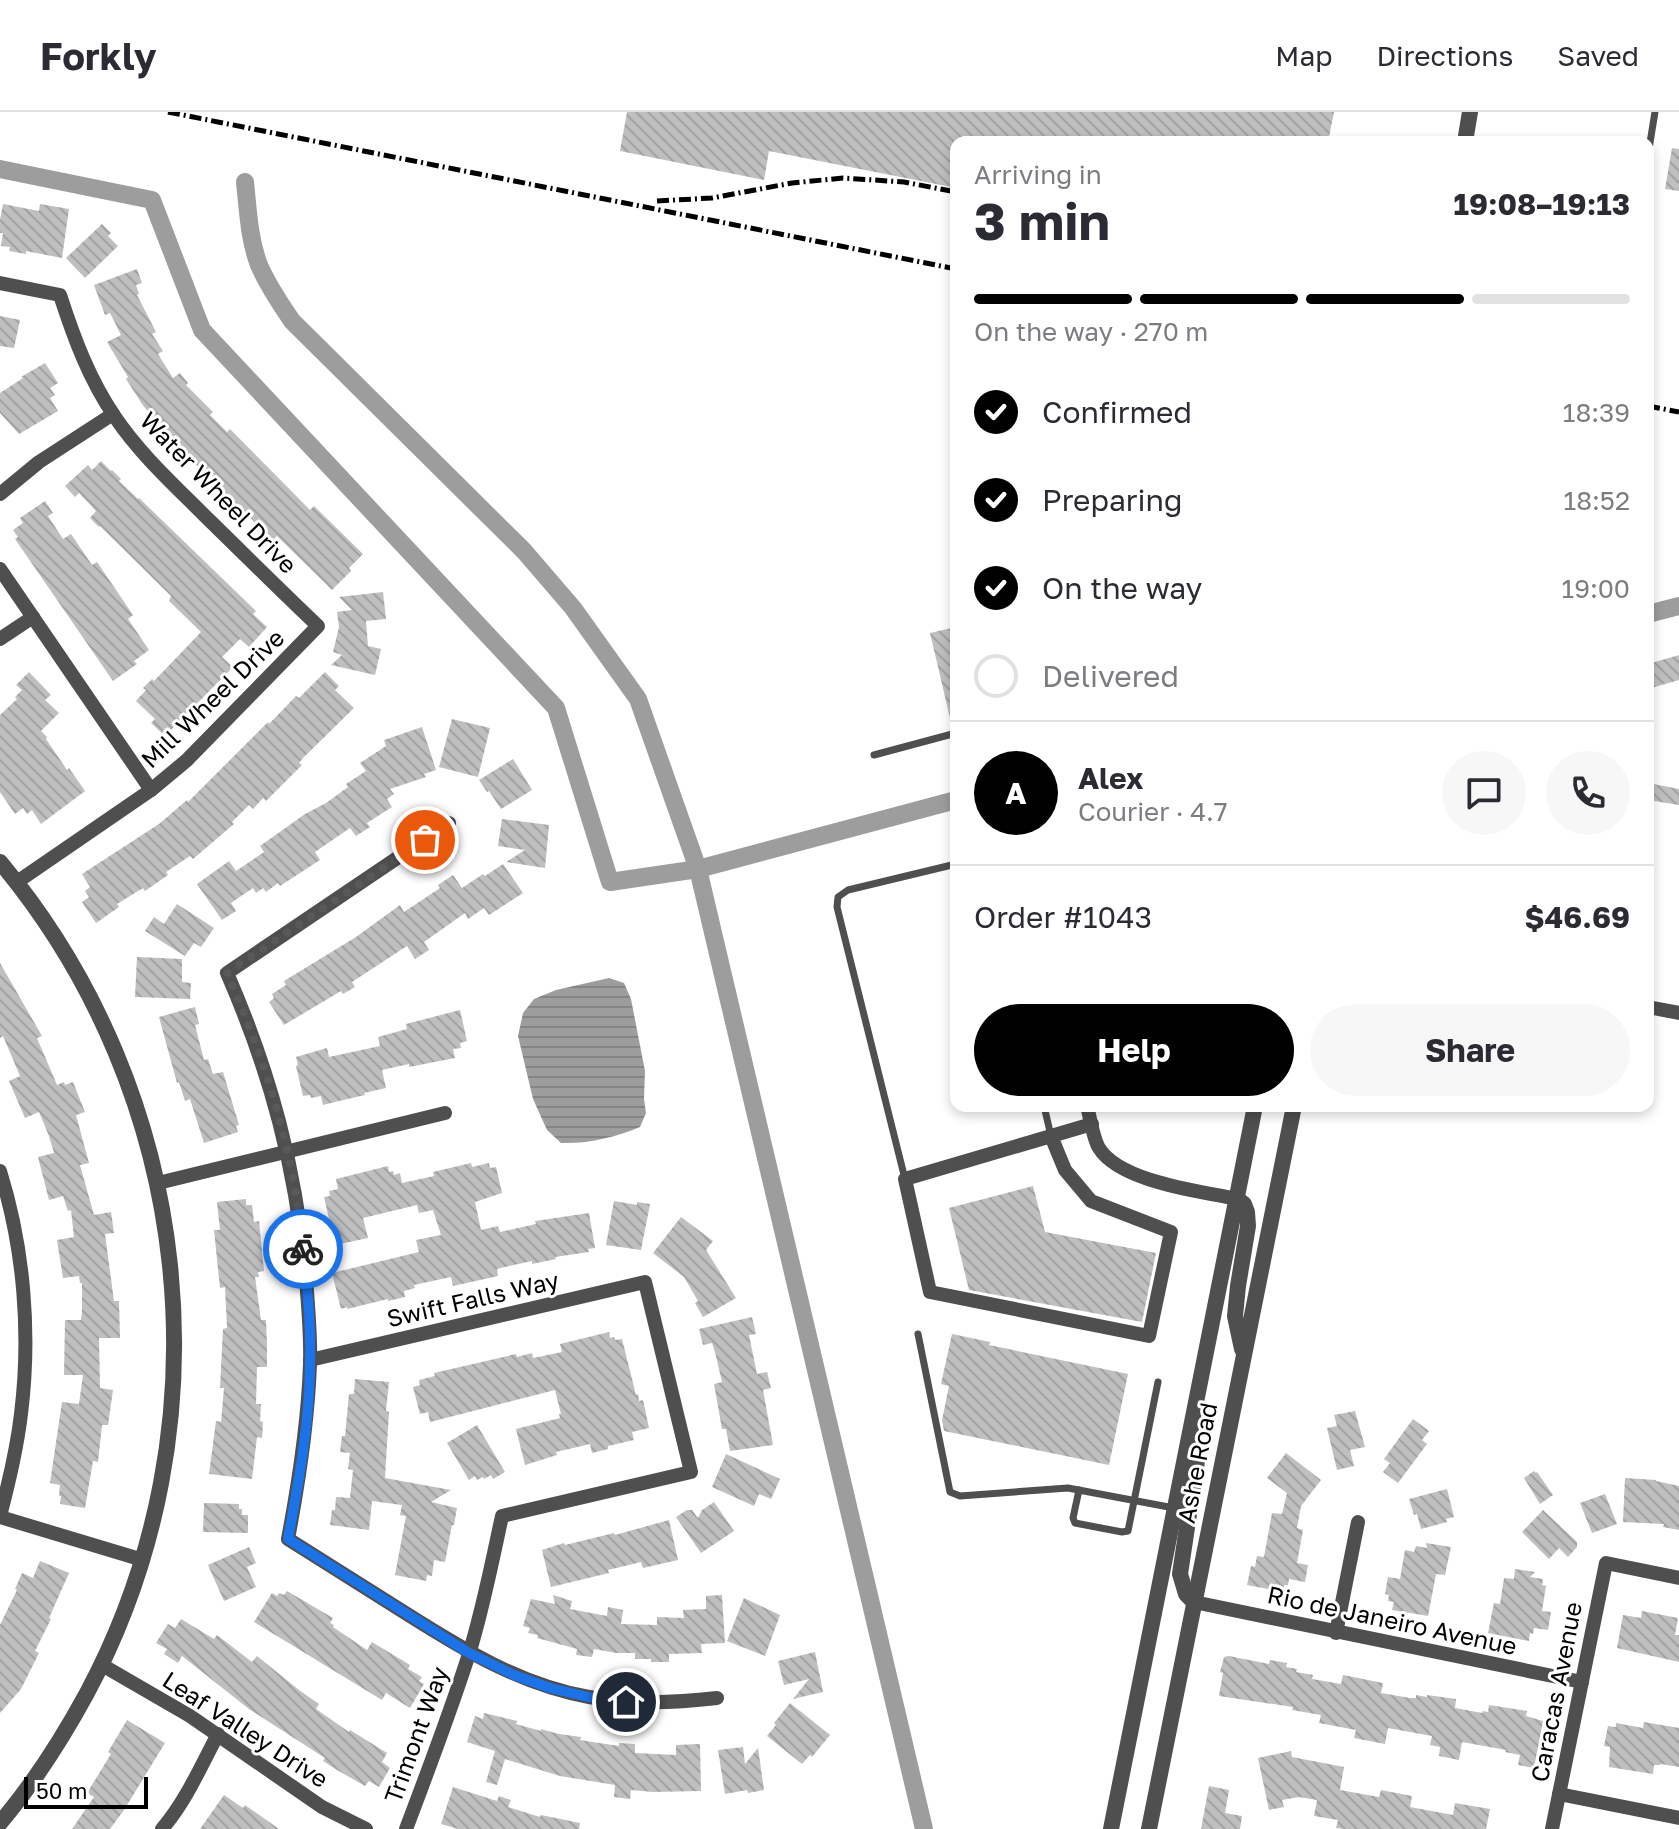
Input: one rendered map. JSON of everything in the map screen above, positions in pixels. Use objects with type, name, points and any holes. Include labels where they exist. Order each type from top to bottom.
[{"type":"street","points":[[1466,136],[1470,112]]},
{"type":"street","name":"Water Wheel Drive","points":[[0,283],[60,295],[91,377],[129,436],[156,467],[318,626]]},
{"type":"street","points":[[0,494],[39,462],[113,414]]},
{"type":"street","points":[[0,569],[151,790]]},
{"type":"street","points":[[0,639],[33,617]]},
{"type":"street","name":"Mill Wheel Drive","points":[[17,882],[151,790],[187,760],[318,626]]},
{"type":"street","points":[[449,823],[227,973],[263,1063],[288,1152],[303,1243],[310,1360],[305,1432],[288,1539],[469,1653],[514,1675],[550,1688],[626,1702],[665,1704],[717,1698]]},
{"type":"street","points":[[0,862],[55,935],[86,989],[129,1084],[158,1183],[173,1288],[175,1354],[166,1458],[143,1560],[126,1609],[102,1665],[69,1727],[0,1823]]},
{"type":"street","points":[[1654,1008],[1679,1013]]},
{"type":"street","points":[[1089,1112],[1099,1148],[1119,1167],[1140,1177],[1237,1199],[1244,1204],[1248,1226],[1235,1316],[1243,1358]]},
{"type":"street","name":"Ashe Road","points":[[1111,1829],[1254,1112]]},
{"type":"street","name":"Ashe Road","points":[[1149,1829],[1293,1112]]},
{"type":"street","points":[[158,1183],[445,1113]]},
{"type":"street","points":[[1051,1136],[1065,1170],[1091,1201],[1171,1232],[1149,1336],[930,1292],[905,1179],[1051,1136],[1092,1124]]},
{"type":"street","points":[[0,1171],[16,1237],[22,1279],[25,1373],[13,1466],[0,1516],[143,1560]]},
{"type":"street","name":"Swift Falls Way","points":[[310,1360],[645,1282],[691,1472],[502,1516]]},
{"type":"street","points":[[1192,1421],[1197,1461],[1180,1574],[1186,1594],[1194,1602]]},
{"type":"street","name":"Trimont Way","points":[[406,1829],[469,1653],[502,1516]]},
{"type":"street","points":[[1336,1633],[1358,1522]]},
{"type":"street","name":"Caracas Avenue","points":[[1552,1829],[1606,1563],[1679,1578]]},
{"type":"street","name":"Rio de Janeiro Avenue","points":[[1194,1602],[1582,1682]]},
{"type":"street","name":"Leaf Valley Drive","points":[[102,1665],[218,1734],[322,1807],[366,1829]]},
{"type":"street","points":[[162,1829],[218,1734]]},
{"type":"street","points":[[1559,1794],[1679,1818]]},
{"type":"lane","points":[[1651,136],[1655,112]]},
{"type":"lane","points":[[874,755],[950,735]]},
{"type":"lane","points":[[905,1179],[837,907],[838,897],[848,890],[950,865]]},
{"type":"lane","points":[[1045,1112],[1051,1136]]},
{"type":"lane","points":[[918,1334],[950,1492],[960,1496],[1068,1488],[1174,1508]]},
{"type":"lane","points":[[1079,1490],[1073,1518],[1075,1523],[1128,1531],[1158,1382]]},
{"type":"shaded area","points":[[609,978],[624,983],[631,999],[645,1071],[646,1113],[640,1127],[631,1131],[592,1141],[561,1143],[547,1130],[533,1099],[518,1036],[523,1013],[534,999],[556,990]]},
{"type":"building","points":[[627,112],[1334,112],[1329,136],[950,136],[950,187],[769,151],[764,180],[620,151]]},
{"type":"building","points":[[1672,148],[1679,149],[1679,191],[1665,189]]},
{"type":"building","points":[[3,204],[39,211],[40,204],[69,209],[62,258],[9,251],[10,247],[1,246]]},
{"type":"building","points":[[102,224],[118,246],[85,278],[66,258]]},
{"type":"building","points":[[137,269],[142,283],[136,285],[137,295],[156,332],[152,334],[163,351],[158,354],[173,378],[180,373],[188,383],[186,385],[213,412],[210,415],[227,432],[230,429],[310,510],[314,506],[363,554],[332,590],[277,536],[273,540],[169,438],[126,379],[128,377],[107,342],[121,335],[110,313],[105,315],[94,285]]},
{"type":"building","points":[[0,316],[20,320],[14,348],[0,346]]},
{"type":"building","points":[[45,363],[58,383],[50,388],[55,395],[50,398],[58,411],[19,434],[0,413],[0,393]]},
{"type":"building","points":[[101,461],[256,611],[253,614],[267,627],[249,647],[240,639],[222,657],[233,667],[165,736],[151,723],[155,719],[136,701],[146,690],[143,688],[152,679],[154,681],[201,632],[169,601],[171,596],[90,518],[96,511],[79,493],[75,497],[65,486],[88,465],[92,470]]},
{"type":"building","points":[[45,501],[53,513],[48,516],[63,539],[71,534],[92,565],[97,562],[133,615],[128,619],[149,650],[134,661],[137,664],[113,681],[15,539],[18,537],[13,530],[23,523],[20,518]]},
{"type":"building","points":[[383,592],[386,619],[366,621],[368,646],[381,649],[375,675],[331,665],[342,655],[333,652],[339,627],[337,612],[352,610],[339,597]]},
{"type":"building","points":[[950,628],[950,718],[930,633]]},
{"type":"building","points":[[1679,655],[1679,680],[1654,687],[1654,662]]},
{"type":"building","points":[[29,672],[51,695],[45,700],[59,713],[41,731],[85,791],[41,824],[32,810],[27,814],[23,808],[15,814],[0,792],[0,715],[17,699],[15,697],[22,690],[16,685]]},
{"type":"building","points":[[325,672],[339,686],[335,690],[354,708],[303,758],[299,763],[302,765],[266,801],[263,798],[253,809],[249,805],[232,822],[234,824],[193,859],[190,856],[145,891],[143,888],[117,904],[119,907],[96,923],[82,902],[89,897],[85,891],[90,887],[82,874],[188,802],[268,722],[296,696],[299,698]]},
{"type":"building","points":[[452,719],[490,728],[478,777],[439,767]]},
{"type":"building","points":[[422,727],[436,770],[424,774],[426,777],[390,789],[394,794],[387,799],[392,807],[367,823],[370,827],[356,836],[350,828],[315,852],[320,860],[280,886],[278,883],[266,892],[263,888],[256,893],[253,888],[231,903],[236,911],[222,920],[197,884],[229,861],[236,871],[264,852],[260,846],[326,803],[366,771],[360,763],[386,746],[384,740]]},
{"type":"building","points":[[513,759],[532,790],[501,809],[479,780]]},
{"type":"building","points":[[1654,784],[1679,789],[1679,805],[1654,801]]},
{"type":"building","points":[[502,819],[549,825],[545,868],[506,862],[525,850],[498,846]]},
{"type":"building","points":[[503,864],[523,893],[489,915],[484,908],[468,919],[465,913],[424,942],[429,950],[415,959],[407,946],[352,982],[355,987],[343,994],[341,991],[284,1025],[269,1002],[274,998],[272,994],[286,985],[284,981],[356,937],[400,905],[404,912],[440,888],[438,885],[453,875],[462,888]]},
{"type":"building","points":[[177,904],[214,928],[201,947],[194,943],[185,956],[145,931],[154,917],[164,924]]},
{"type":"building","points":[[137,957],[182,959],[182,982],[191,983],[190,999],[135,997]]},
{"type":"building","points":[[0,963],[42,1036],[37,1038],[57,1085],[73,1082],[85,1112],[76,1115],[89,1163],[80,1165],[94,1215],[111,1212],[114,1233],[105,1234],[114,1301],[119,1301],[120,1338],[99,1338],[100,1388],[113,1390],[108,1425],[102,1425],[98,1462],[93,1461],[85,1508],[60,1504],[60,1485],[50,1483],[62,1402],[79,1404],[83,1375],[64,1375],[65,1320],[81,1320],[82,1312],[82,1283],[79,1276],[63,1278],[57,1240],[74,1237],[71,1210],[68,1211],[63,1196],[49,1200],[38,1157],[54,1153],[49,1136],[39,1112],[25,1118],[9,1081],[20,1076],[3,1036],[0,1038]]},
{"type":"building","points":[[195,1007],[199,1024],[195,1025],[204,1060],[208,1059],[213,1074],[223,1072],[239,1125],[236,1126],[238,1132],[204,1143],[190,1099],[185,1101],[177,1083],[159,1017]]},
{"type":"building","points":[[460,1010],[467,1041],[460,1043],[461,1048],[453,1049],[455,1058],[382,1070],[386,1088],[365,1095],[323,1105],[321,1096],[303,1096],[296,1057],[327,1048],[329,1057],[380,1046],[378,1037],[407,1029],[406,1024]]},
{"type":"building","points":[[471,1163],[472,1167],[489,1163],[490,1168],[496,1167],[502,1193],[475,1202],[481,1230],[498,1226],[500,1232],[536,1224],[535,1221],[589,1213],[595,1248],[588,1249],[589,1252],[497,1269],[498,1276],[453,1286],[451,1277],[414,1285],[415,1288],[404,1291],[405,1297],[341,1309],[332,1273],[419,1252],[416,1240],[441,1235],[433,1210],[419,1213],[417,1205],[363,1218],[368,1238],[335,1245],[324,1197],[330,1196],[329,1191],[338,1189],[336,1179],[388,1166],[389,1172],[393,1171],[394,1175],[400,1173],[402,1183]]},
{"type":"building","points":[[1033,1186],[1045,1232],[1156,1253],[1142,1322],[969,1290],[949,1208]]},
{"type":"building","points":[[246,1199],[246,1205],[252,1205],[254,1222],[259,1221],[264,1271],[258,1272],[259,1277],[255,1277],[261,1320],[266,1320],[267,1345],[267,1367],[257,1367],[256,1404],[261,1404],[260,1421],[263,1422],[262,1438],[257,1437],[252,1479],[209,1474],[216,1421],[221,1422],[223,1329],[227,1328],[225,1287],[220,1288],[214,1230],[220,1230],[217,1202]]},
{"type":"building","points":[[614,1201],[650,1204],[641,1250],[606,1245]]},
{"type":"building","points":[[681,1217],[713,1241],[706,1250],[736,1298],[703,1317],[684,1277],[653,1253]]},
{"type":"building","points":[[752,1317],[756,1334],[749,1335],[757,1374],[767,1372],[771,1388],[763,1390],[773,1445],[730,1451],[726,1429],[722,1429],[714,1384],[722,1382],[715,1352],[712,1343],[703,1345],[699,1329]]},
{"type":"building","points":[[609,1332],[610,1338],[622,1339],[636,1395],[639,1401],[643,1400],[649,1428],[632,1432],[634,1440],[592,1453],[590,1444],[556,1452],[557,1455],[525,1465],[516,1429],[560,1418],[555,1390],[430,1422],[428,1412],[420,1414],[413,1387],[420,1385],[419,1380],[435,1376],[434,1373],[516,1354],[517,1357],[532,1353],[533,1358],[562,1352],[560,1344]]},
{"type":"building","points":[[952,1334],[990,1342],[989,1345],[1128,1374],[1109,1465],[944,1431],[942,1420],[949,1386],[941,1384]]},
{"type":"building","points":[[355,1379],[389,1382],[385,1478],[451,1490],[431,1502],[457,1508],[445,1562],[434,1560],[432,1576],[427,1575],[426,1581],[395,1575],[406,1516],[400,1515],[402,1505],[372,1501],[369,1530],[330,1525],[336,1497],[350,1498],[353,1470],[348,1469],[350,1453],[340,1452],[342,1436],[345,1436],[349,1394],[354,1394]]},
{"type":"building","points":[[1355,1411],[1365,1447],[1350,1450],[1354,1466],[1337,1470],[1327,1428],[1337,1426],[1334,1415]]},
{"type":"building","points":[[1413,1419],[1429,1431],[1422,1440],[1427,1444],[1398,1483],[1383,1472],[1390,1463],[1384,1459]]},
{"type":"building","points":[[477,1425],[505,1472],[493,1479],[491,1475],[477,1480],[475,1476],[469,1480],[447,1443]]},
{"type":"building","points":[[1286,1453],[1321,1480],[1301,1506],[1297,1528],[1303,1530],[1297,1563],[1308,1565],[1305,1582],[1289,1579],[1283,1592],[1247,1585],[1251,1566],[1255,1567],[1257,1556],[1264,1557],[1272,1513],[1282,1514],[1287,1493],[1267,1478]]},
{"type":"building","points":[[726,1454],[780,1479],[771,1499],[759,1494],[754,1506],[712,1487]]},
{"type":"building","points":[[1534,1471],[1553,1495],[1540,1504],[1524,1478]]},
{"type":"building","points":[[1625,1478],[1656,1480],[1679,1486],[1679,1530],[1663,1527],[1664,1524],[1623,1522]]},
{"type":"building","points":[[1447,1489],[1454,1517],[1421,1529],[1409,1499]]},
{"type":"building","points":[[1605,1494],[1617,1524],[1592,1533],[1580,1503]]},
{"type":"building","points":[[714,1502],[734,1531],[701,1553],[676,1517],[692,1510],[698,1518],[702,1510]]},
{"type":"building","points":[[204,1503],[239,1504],[242,1515],[248,1515],[248,1533],[203,1532]]},
{"type":"building","points":[[1543,1510],[1577,1542],[1577,1547],[1568,1557],[1559,1548],[1549,1559],[1522,1532]]},
{"type":"building","points":[[669,1520],[678,1560],[643,1568],[641,1562],[551,1587],[542,1550]]},
{"type":"building","points":[[1426,1543],[1451,1547],[1445,1575],[1436,1574],[1428,1616],[1392,1610],[1394,1602],[1388,1601],[1389,1595],[1385,1594],[1388,1577],[1400,1579],[1405,1550],[1414,1552],[1416,1546],[1427,1548]]},
{"type":"building","points":[[249,1547],[256,1563],[247,1567],[256,1587],[224,1601],[208,1565]]},
{"type":"building","points":[[40,1561],[69,1573],[35,1651],[39,1653],[21,1689],[0,1713],[0,1625],[22,1573],[33,1578]]},
{"type":"building","points":[[1515,1569],[1535,1572],[1530,1577],[1543,1579],[1542,1585],[1546,1586],[1542,1611],[1551,1612],[1548,1630],[1534,1628],[1529,1641],[1488,1633],[1494,1603],[1500,1604],[1504,1578],[1514,1579]]},
{"type":"building","points":[[287,1591],[333,1618],[330,1623],[333,1627],[367,1650],[372,1642],[410,1665],[408,1669],[422,1677],[419,1681],[424,1684],[410,1708],[386,1693],[382,1700],[254,1622],[272,1593],[277,1596]]},
{"type":"building","points":[[553,1595],[572,1601],[570,1609],[607,1616],[608,1607],[623,1610],[621,1624],[657,1625],[657,1617],[684,1618],[683,1610],[706,1609],[706,1596],[722,1595],[725,1643],[701,1644],[702,1653],[669,1654],[669,1662],[651,1662],[651,1659],[635,1659],[635,1653],[594,1649],[592,1657],[576,1655],[577,1649],[537,1638],[538,1635],[528,1633],[530,1628],[523,1626],[531,1599],[555,1604]]},
{"type":"building","points":[[744,1598],[780,1615],[765,1656],[727,1641]]},
{"type":"building","points":[[1642,1611],[1678,1618],[1675,1635],[1679,1635],[1679,1662],[1617,1648],[1623,1615],[1641,1618]]},
{"type":"building","points":[[181,1619],[214,1639],[217,1635],[252,1662],[257,1656],[319,1704],[316,1709],[387,1753],[382,1762],[390,1768],[379,1787],[369,1781],[365,1786],[323,1761],[325,1758],[249,1709],[182,1656],[178,1663],[164,1654],[167,1649],[156,1643],[168,1624],[175,1628]]},
{"type":"building","points":[[815,1652],[823,1692],[793,1699],[809,1679],[784,1685],[778,1661]]},
{"type":"building","points":[[1224,1657],[1269,1664],[1270,1660],[1287,1663],[1286,1667],[1297,1669],[1296,1672],[1313,1675],[1312,1679],[1341,1684],[1343,1675],[1383,1683],[1381,1693],[1410,1698],[1427,1695],[1456,1699],[1455,1708],[1482,1713],[1488,1712],[1489,1705],[1527,1711],[1526,1716],[1543,1721],[1534,1768],[1518,1765],[1520,1755],[1506,1750],[1462,1742],[1459,1760],[1439,1756],[1440,1747],[1430,1745],[1432,1736],[1388,1728],[1385,1744],[1354,1738],[1356,1730],[1319,1723],[1321,1715],[1292,1710],[1293,1707],[1219,1696],[1223,1673],[1220,1672]]},
{"type":"building","points":[[790,1703],[830,1735],[802,1764],[767,1736]]},
{"type":"building","points":[[484,1713],[541,1731],[581,1737],[580,1740],[619,1746],[619,1743],[635,1744],[635,1753],[676,1755],[676,1745],[700,1744],[701,1791],[631,1790],[630,1799],[614,1797],[615,1785],[560,1776],[505,1759],[497,1785],[486,1782],[495,1751],[467,1742],[475,1716],[483,1719]]},
{"type":"building","points":[[127,1720],[165,1743],[110,1829],[72,1829],[94,1797],[87,1793]]},
{"type":"building","points":[[1644,1722],[1679,1728],[1679,1767],[1654,1765],[1653,1774],[1609,1767],[1610,1747],[1604,1746],[1608,1726],[1616,1727],[1616,1723],[1643,1728]]},
{"type":"building","points":[[743,1747],[745,1764],[758,1748],[764,1790],[725,1794],[718,1750]]},
{"type":"building","points":[[1291,1751],[1292,1757],[1344,1767],[1340,1790],[1379,1797],[1381,1790],[1412,1796],[1410,1807],[1453,1815],[1455,1803],[1490,1809],[1486,1829],[1336,1828],[1338,1820],[1314,1816],[1317,1800],[1299,1797],[1282,1800],[1284,1807],[1269,1810],[1258,1758]]},
{"type":"building","points":[[1209,1786],[1229,1790],[1225,1813],[1242,1816],[1240,1829],[1201,1829]]},
{"type":"building","points":[[453,1787],[497,1801],[499,1796],[511,1800],[508,1807],[540,1817],[580,1823],[579,1829],[458,1829],[441,1824]]},
{"type":"building","points":[[224,1795],[243,1808],[245,1805],[279,1829],[200,1829]]},
{"type":"waterway","points":[[0,169],[152,200],[202,330],[556,708],[610,882],[698,869],[950,802]]},
{"type":"waterway","points":[[245,182],[249,224],[259,265],[292,321],[524,551],[573,608],[638,699],[698,869],[924,1829]]},
{"type":"waterway","points":[[1654,612],[1679,606]]},
{"type":"railway","points":[[168,112],[950,268]]},
{"type":"railway","points":[[657,201],[712,198],[792,183],[843,178],[904,182],[950,191]]},
{"type":"railway","points":[[1654,407],[1679,412]]},
{"type":"way so far","points":[[303,1249],[297,1198],[281,1122],[263,1063],[227,973],[425,840]]},
{"type":"route","points":[[303,1249],[310,1360],[307,1417],[288,1539],[469,1653],[514,1675],[550,1688],[626,1702]]}]
